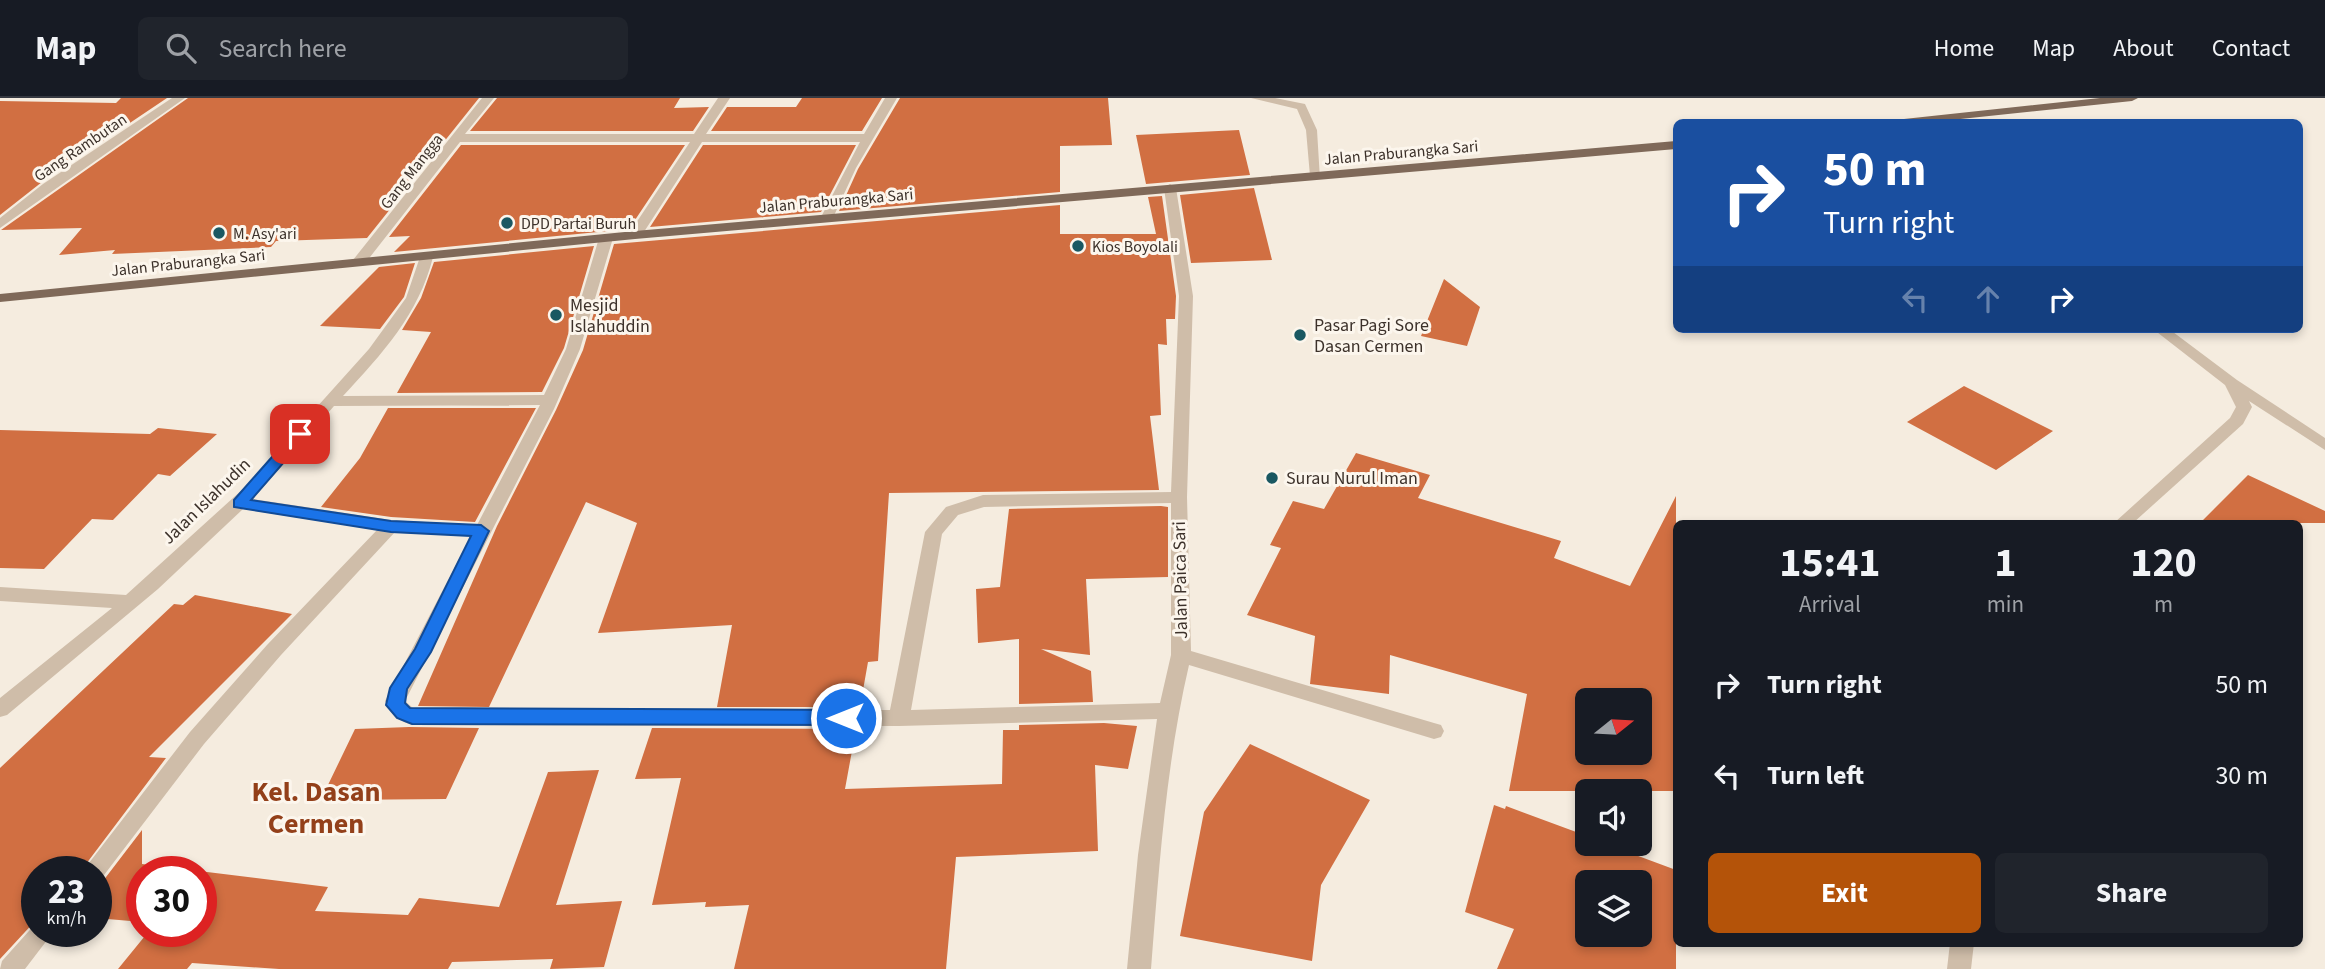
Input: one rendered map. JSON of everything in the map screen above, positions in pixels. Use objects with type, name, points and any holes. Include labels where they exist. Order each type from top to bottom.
[{"type":"main road","points":[[1932,119],[2132,98]]},
{"type":"main road","name":"Jalan Praburangka Sari","points":[[0,298],[635,235],[1673,145]]},
{"type":"street","name":"Gang Rambutan","points":[[0,224],[47,187],[179,98]]},
{"type":"street","name":"Gang Mangga","points":[[358,263],[488,98]]},
{"type":"street","points":[[635,235],[674,171],[724,98]]},
{"type":"street","points":[[826,219],[866,138],[891,98]]},
{"type":"street","points":[[1257,98],[1301,106],[1305,110],[1310,121],[1316,176]]},
{"type":"street","points":[[457,138],[866,138]]},
{"type":"street","name":"Jalan Paica Sari","points":[[1139,969],[1149,855],[1168,711],[1181,655],[1180,497],[1186,296],[1179,234],[1170,188]]},
{"type":"street","points":[[606,238],[591,296],[550,400],[481,531],[422,652],[395,696],[397,708],[408,715],[899,718],[1168,711]]},
{"type":"street","name":"Jalan Islahudin","points":[[0,709],[130,602],[240,503],[369,359],[405,312],[422,281],[426,257]]},
{"type":"street","points":[[2165,333],[2231,382],[2325,445]]},
{"type":"street","points":[[2126,520],[2237,421],[2244,407],[2231,382]]},
{"type":"street","points":[[330,401],[550,400]]},
{"type":"street","points":[[899,718],[934,531],[952,511],[983,501],[1180,497]]},
{"type":"street","points":[[240,503],[391,526],[481,531]]},
{"type":"street","points":[[106,856],[222,709],[391,526]]},
{"type":"street","points":[[0,594],[130,602]]},
{"type":"street","points":[[1181,655],[1434,731]]},
{"type":"street","points":[[10,969],[29,947]]},
{"type":"street","points":[[1959,969],[1962,947]]},
{"type":"building","points":[[121,98],[167,98],[42,182],[0,215],[0,101],[116,103]]},
{"type":"building","points":[[188,98],[479,98],[367,238],[276,241],[271,247],[112,254],[115,250],[59,255],[82,228],[1,230]]},
{"type":"building","points":[[497,98],[680,98],[674,108],[709,107],[693,131],[470,131]]},
{"type":"building","points":[[802,98],[882,98],[862,131],[711,131],[727,107],[796,107]]},
{"type":"building","points":[[900,98],[1108,98],[1112,145],[1060,146],[1060,192],[839,211],[858,169]]},
{"type":"building","points":[[1239,130],[1250,175],[1146,184],[1136,135]]},
{"type":"building","points":[[461,145],[685,145],[629,229],[394,252],[410,236],[389,237]]},
{"type":"building","points":[[703,145],[856,145],[821,212],[650,227]]},
{"type":"building","points":[[1254,188],[1272,260],[1191,263],[1180,195]]},
{"type":"building","points":[[1162,196],[1176,296],[1175,319],[1166,319],[1167,345],[1158,344],[1161,415],[1150,416],[1159,490],[889,493],[878,661],[868,662],[860,707],[717,707],[732,625],[598,633],[637,523],[586,502],[489,707],[418,706],[497,526],[583,350],[614,244],[1060,205],[1060,234],[1156,234],[1148,197]]},
{"type":"building","points":[[594,246],[564,348],[542,392],[397,393],[431,332],[402,330],[421,298],[434,262]]},
{"type":"building","points":[[415,263],[404,297],[380,329],[320,326],[379,267]]},
{"type":"building","points":[[1444,279],[1480,307],[1467,346],[1421,336]]},
{"type":"building","points":[[1964,386],[2053,431],[1996,470],[1907,422]]},
{"type":"building","points":[[388,408],[536,408],[475,522],[391,517],[321,507],[360,458]]},
{"type":"building","points":[[158,428],[217,434],[170,476],[158,474],[113,520],[92,519],[44,569],[0,568],[0,430],[150,434]]},
{"type":"building","points":[[1356,453],[1430,475],[1418,498],[1561,541],[1554,558],[1630,586],[1676,496],[1676,520],[1673,520],[1673,791],[1652,791],[1652,779],[1575,779],[1575,791],[1509,791],[1527,694],[1390,655],[1389,694],[1310,684],[1315,636],[1247,615],[1281,548],[1270,545],[1293,501],[1324,509]]},
{"type":"building","points":[[2248,475],[2325,511],[2325,523],[2303,523],[2303,520],[2203,520]]},
{"type":"building","points":[[1168,507],[1168,577],[1086,579],[1090,655],[1041,649],[1091,671],[1093,702],[1019,704],[1019,639],[978,643],[976,589],[1000,587],[1009,509]]},
{"type":"building","points":[[195,595],[292,614],[149,757],[166,758],[92,856],[21,856],[21,936],[0,959],[0,768],[174,604],[183,605]]},
{"type":"building","points":[[1104,723],[1137,726],[1128,769],[1095,765],[1098,851],[956,857],[946,969],[734,969],[749,905],[705,907],[706,902],[652,905],[681,778],[635,779],[652,728],[856,729],[845,789],[1002,784],[1003,730],[1019,730],[1019,725]]},
{"type":"building","points":[[479,728],[446,799],[332,800],[340,786],[327,787],[355,729]]},
{"type":"building","points":[[1250,744],[1370,800],[1321,885],[1312,961],[1180,936],[1204,812]]},
{"type":"building","points":[[599,770],[556,905],[622,901],[604,967],[550,969],[553,959],[452,962],[448,969],[279,969],[192,963],[187,969],[118,969],[136,947],[217,947],[217,873],[328,887],[315,911],[408,915],[419,898],[499,907],[548,772]]},
{"type":"building","points":[[1494,805],[1505,809],[1506,806],[1575,832],[1575,856],[1638,856],[1673,869],[1673,947],[1676,947],[1676,969],[1497,969],[1514,929],[1465,912]]},
{"type":"building","points":[[142,830],[142,856],[126,856],[126,921],[112,919],[112,869]]},
{"type":"place","name":"DPD Partai Buruh","points":[[507,223]]},
{"type":"place","name":"M. Asy'ari","points":[[219,233]]},
{"type":"place","name":"Kios Boyolali","points":[[1078,246]]},
{"type":"place","name":"Mesjid Islahuddin","points":[[556,315]]},
{"type":"place","name":"Pasar Pagi Sore Dasan Cermen","points":[[1300,335]]},
{"type":"place","name":"Surau Nurul Iman","points":[[1272,478]]},
{"type":"district","name":"Kel. Dasan Cermen","points":[[316,807]]},
{"type":"route","points":[[300,434],[240,503],[391,526],[481,531],[422,652],[395,696],[395,705],[400,711],[412,717],[846,718]]}]
